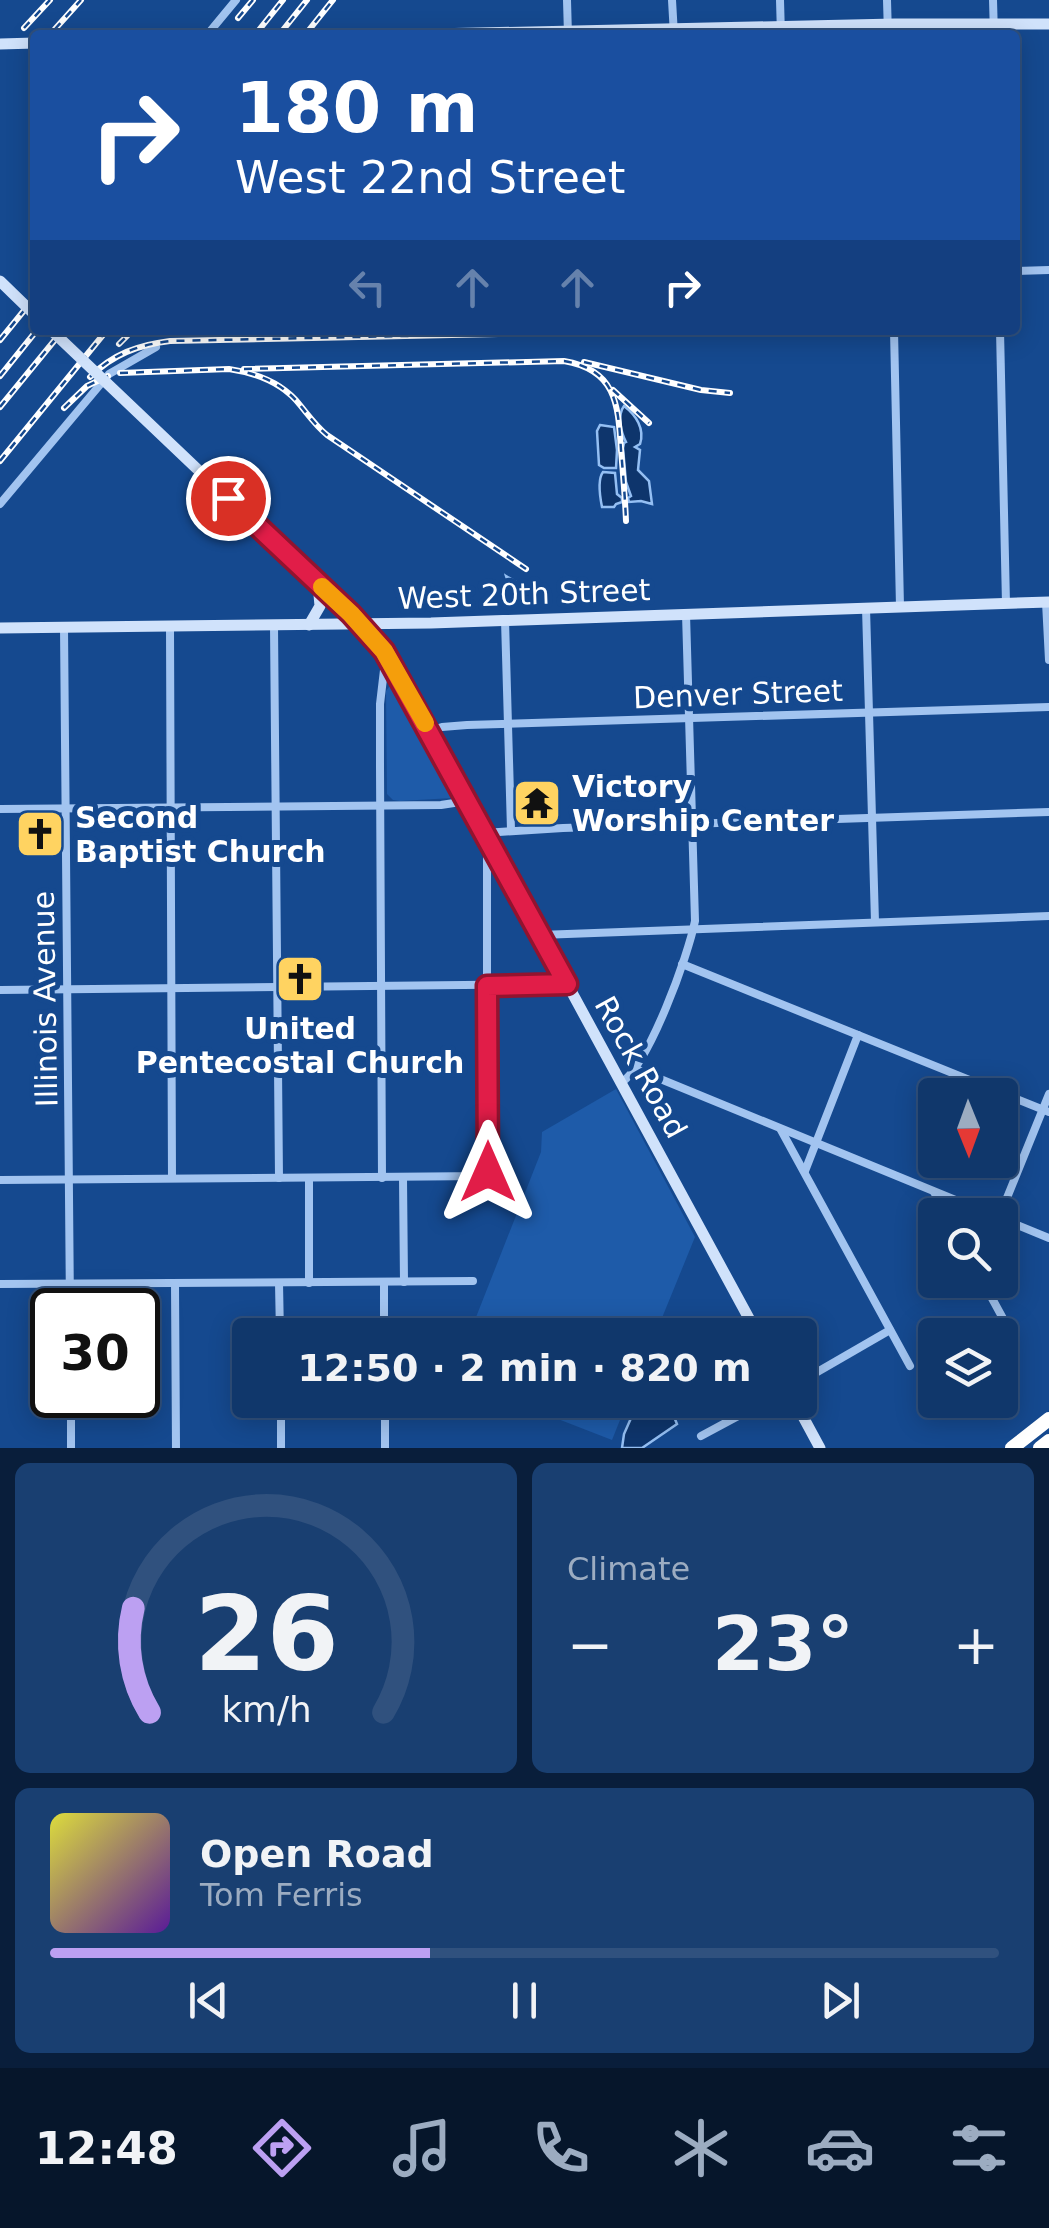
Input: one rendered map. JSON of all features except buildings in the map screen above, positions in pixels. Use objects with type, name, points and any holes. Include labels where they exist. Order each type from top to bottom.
[{"type":"highway","points":[[1012,1448],[1049,1418]]},
{"type":"highway","points":[[1040,1448],[1049,1441]]},
{"type":"street","points":[[211,30],[236,0]]},
{"type":"street","points":[[567,0],[568,30]]},
{"type":"street","points":[[672,0],[673,30]]},
{"type":"street","points":[[780,0],[781,30]]},
{"type":"street","points":[[887,0],[888,30],[946,23],[994,26],[1049,21]]},
{"type":"street","points":[[993,0],[994,26]]},
{"type":"street","points":[[0,44],[30,43]]},
{"type":"street","points":[[1020,271],[1049,270]]},
{"type":"street","points":[[0,282],[30,311]]},
{"type":"street","name":"Rock Road","points":[[55,335],[318,583],[394,665],[749,1318]]},
{"type":"street","points":[[894,335],[900,607]]},
{"type":"street","points":[[1000,335],[1006,604]]},
{"type":"street","points":[[0,504],[106,376],[156,347]]},
{"type":"street","points":[[309,625],[320,606],[318,583]]},
{"type":"street","points":[[1048,602],[1049,660]]},
{"type":"street","name":"West 20th Street","points":[[0,628],[360,624],[1048,602]]},
{"type":"street","points":[[866,608],[876,922]]},
{"type":"street","points":[[621,1083],[636,1069],[652,1036],[682,964],[696,915],[686,614]]},
{"type":"street","points":[[505,620],[511,830]]},
{"type":"street","points":[[274,626],[279,1178]]},
{"type":"street","name":"Illinois Avenue","points":[[64,627],[70,1288]]},
{"type":"street","points":[[170,627],[172,1178]]},
{"type":"street","points":[[382,1178],[380,704],[384,670]]},
{"type":"street","name":"Denver Street","points":[[430,731],[508,724],[1049,707]]},
{"type":"street","points":[[0,809],[467,801]]},
{"type":"street","points":[[484,833],[1049,812]]},
{"type":"street","points":[[0,1180],[486,1174],[487,858]]},
{"type":"street","points":[[540,935],[1049,916]]},
{"type":"street","points":[[682,964],[1045,1111]]},
{"type":"street","points":[[0,990],[567,984]]},
{"type":"street","points":[[804,1172],[858,1036]]},
{"type":"street","points":[[636,1069],[949,1198]]},
{"type":"street","points":[[1008,1198],[1049,1094]]},
{"type":"street","points":[[781,1130],[910,1366]]},
{"type":"street","points":[[309,1178],[309,1283]]},
{"type":"street","points":[[403,1178],[404,1282]]},
{"type":"street","points":[[934,1192],[937,1198]]},
{"type":"street","points":[[1018,1225],[1049,1238]]},
{"type":"street","points":[[0,1284],[473,1281]]},
{"type":"street","points":[[384,1282],[384,1318]]},
{"type":"street","points":[[279,1283],[280,1318]]},
{"type":"street","points":[[175,1284],[176,1448]]},
{"type":"street","points":[[817,1372],[890,1330]]},
{"type":"street","points":[[71,1418],[71,1448]]},
{"type":"street","points":[[281,1418],[281,1448]]},
{"type":"street","points":[[385,1418],[386,1448]]},
{"type":"street","points":[[702,1436],[735,1418]]},
{"type":"street","points":[[804,1418],[820,1448]]},
{"type":"shaded area","points":[[624,406],[640,428],[640,444],[635,447],[640,450],[638,470],[649,481],[652,504],[629,502],[623,448],[626,442],[620,424]]},
{"type":"shaded area","points":[[600,425],[614,427],[616,468],[599,465]]},
{"type":"shaded area","points":[[603,472],[615,473],[622,502],[614,507],[602,507]]},
{"type":"shaded area","points":[[506,576],[549,601],[548,603],[520,598]]},
{"type":"shaded area","points":[[393,682],[456,792],[453,798],[400,801],[387,794],[386,691]]},
{"type":"shaded area","points":[[616,1089],[695,1237],[662,1318],[476,1318],[541,1152],[542,1132]]},
{"type":"shaded area","points":[[555,1418],[621,1418],[612,1440]]},
{"type":"shaded area","points":[[631,1418],[674,1418],[677,1424],[642,1448],[622,1448]]},
{"type":"railway","points":[[24,28],[50,0]]},
{"type":"railway","points":[[55,29],[81,0]]},
{"type":"railway","points":[[238,18],[253,0]]},
{"type":"railway","points":[[259,30],[283,0]]},
{"type":"railway","points":[[283,30],[307,0]]},
{"type":"railway","points":[[309,30],[333,0]]},
{"type":"railway","points":[[0,340],[30,303]]},
{"type":"railway","points":[[0,376],[33,335]]},
{"type":"railway","points":[[0,407],[59,335]]},
{"type":"railway","points":[[0,461],[103,335]]},
{"type":"railway","points":[[119,344],[128,335]]},
{"type":"railway","points":[[90,377],[127,352],[170,341],[450,335]]},
{"type":"railway","points":[[244,369],[564,361],[582,366],[605,381],[616,404],[626,521]]},
{"type":"railway","points":[[584,362],[701,390],[730,393]]},
{"type":"railway","points":[[120,373],[229,369],[268,380],[293,397],[327,435],[526,569]]},
{"type":"railway","points":[[64,408],[87,386],[108,376]]},
{"type":"railway","points":[[613,390],[649,423]]},
{"type":"slow traffic","points":[[322,587],[384,651],[425,723]]},
{"type":"place","name":"Victory Worship Center","points":[[537,803]]},
{"type":"place","name":"Second Baptist Church","points":[[40,834]]},
{"type":"place","name":"United Pentecostal Church","points":[[300,979]]},
{"type":"route","points":[[228,498],[351,614],[384,651],[567,984],[487,986],[488,1172]]}]
